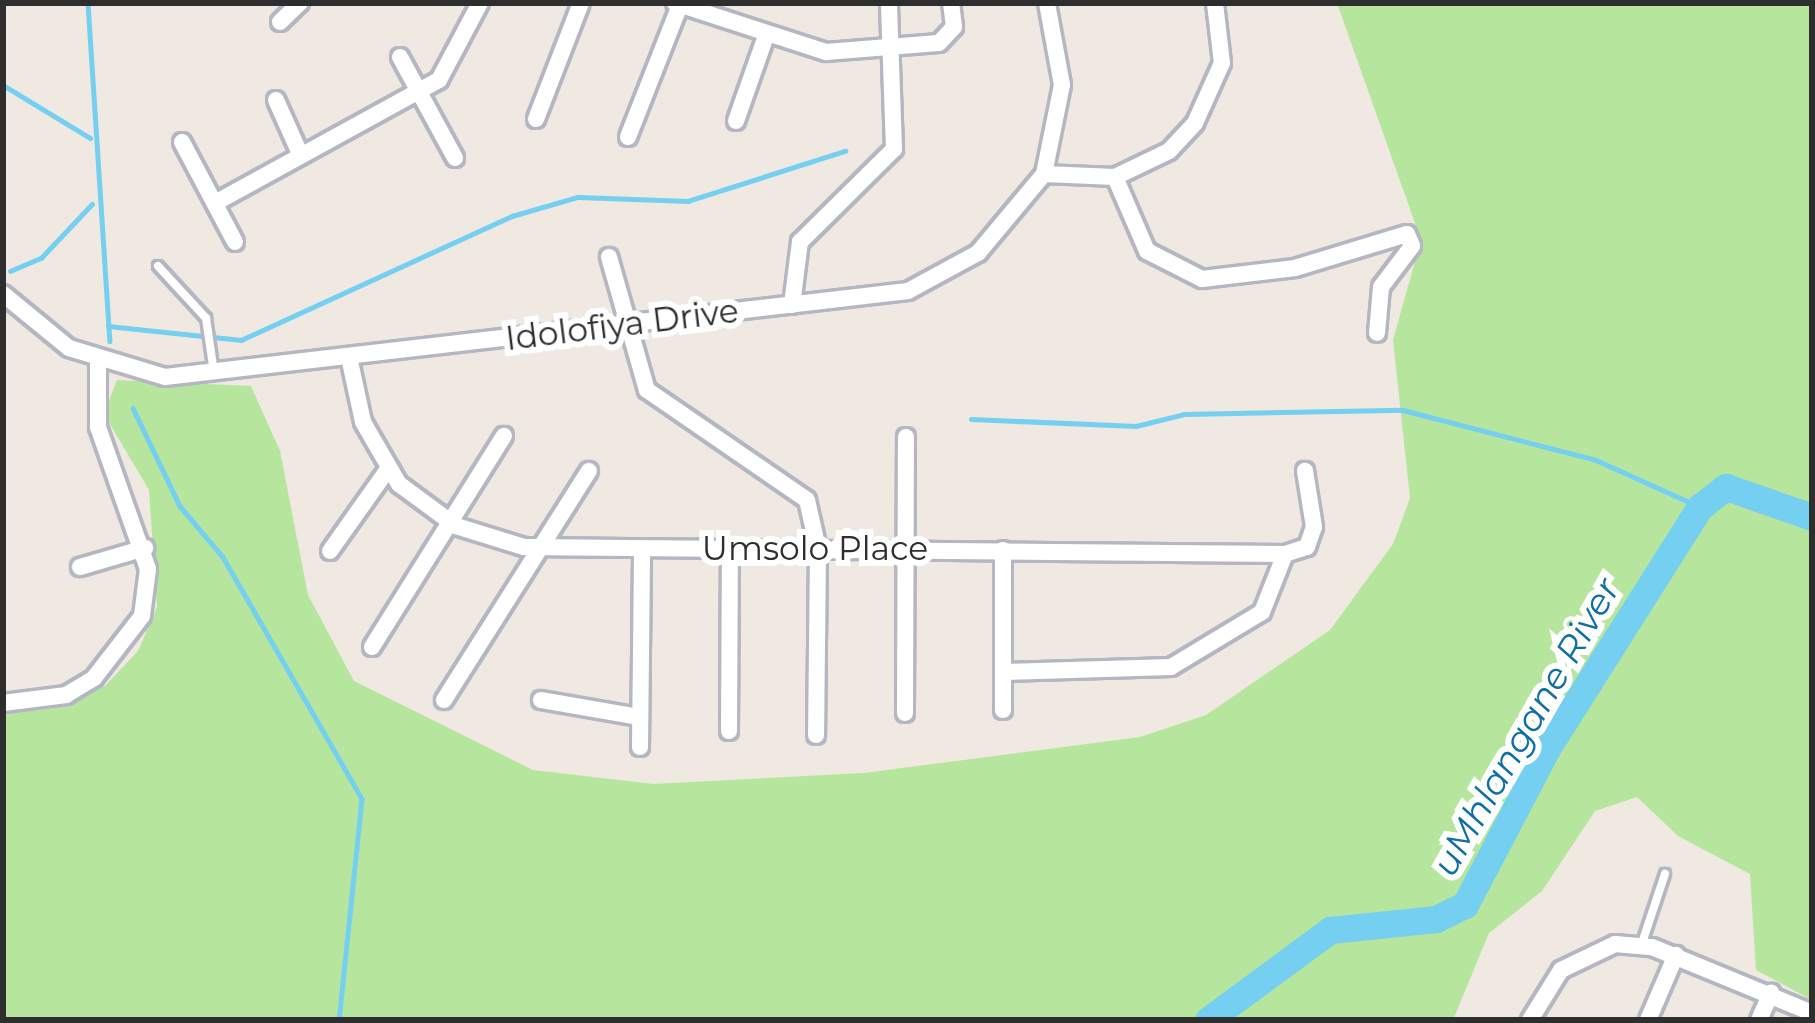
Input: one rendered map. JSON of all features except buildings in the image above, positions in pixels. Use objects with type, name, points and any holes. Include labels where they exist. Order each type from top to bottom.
[{"type":"street","points":[[280,22],[300,3]]},
{"type":"street","points":[[215,202],[419,95],[458,58],[480,3]]},
{"type":"street","points":[[536,119],[581,3]]},
{"type":"street","points":[[792,305],[800,242],[894,149],[895,50],[889,3]]},
{"type":"street","points":[[628,137],[678,4],[826,52],[895,50],[945,40],[951,3]]},
{"type":"street","name":"Idolofiya Drive","points":[[3,294],[98,362],[214,375],[792,305],[939,279],[1002,232],[1044,174],[1062,85],[1047,3]]},
{"type":"street","points":[[1044,174],[1115,177],[1148,165],[1196,123],[1222,63],[1215,3]]},
{"type":"street","points":[[736,121],[766,36]]},
{"type":"street","points":[[400,57],[455,158]]},
{"type":"street","points":[[276,100],[301,156]]},
{"type":"street","points":[[182,142],[235,242]]},
{"type":"street","points":[[1115,177],[1147,251],[1202,279],[1295,268],[1408,234],[1412,246],[1381,287],[1377,333]]},
{"type":"street","points":[[609,257],[647,390],[789,480],[807,500],[818,549],[816,735]]},
{"type":"street","points":[[330,551],[388,469],[349,357]]},
{"type":"street","points":[[3,703],[65,695],[114,661],[142,616],[145,548],[98,427],[98,362]]},
{"type":"street","points":[[372,647],[456,526],[504,436]]},
{"type":"street","points":[[905,713],[906,437]]},
{"type":"street","name":"Umsolo Place","points":[[388,469],[456,526],[545,549],[1285,554]]},
{"type":"street","points":[[444,700],[545,549],[589,471]]},
{"type":"street","points":[[1005,672],[1142,672],[1188,659],[1262,612],[1285,554],[1307,547],[1314,526],[1305,471]]},
{"type":"street","points":[[80,567],[145,548]]},
{"type":"street","points":[[728,731],[730,549]]},
{"type":"street","points":[[640,747],[642,550]]},
{"type":"street","points":[[1003,550],[1003,710]]},
{"type":"street","points":[[542,700],[638,717]]},
{"type":"street","points":[[1530,1020],[1570,963],[1642,945],[1812,1013]]},
{"type":"street","points":[[1648,1020],[1676,956]]},
{"type":"street","points":[[1759,1020],[1771,993]]},
{"type":"lane","points":[[158,266],[206,318],[214,375]]},
{"type":"lane","points":[[1642,945],[1665,874]]},
{"type":"green space","points":[[1337,3],[1812,3],[1812,1000],[1756,970],[1750,874],[1678,836],[1637,797],[1595,811],[1542,891],[1489,933],[1453,1020],[3,1020],[3,710],[58,708],[105,686],[138,651],[157,607],[149,490],[104,414],[117,380],[251,386],[280,451],[308,595],[354,681],[533,770],[653,784],[864,773],[1140,737],[1206,715],[1330,630],[1393,544],[1410,498],[1393,340],[1421,240]]},
{"type":"waterway","points":[[88,3],[110,341]]},
{"type":"waterway","points":[[3,85],[90,138]]},
{"type":"waterway","points":[[108,326],[241,340],[512,216],[578,197],[688,201],[845,151]]},
{"type":"waterway","points":[[10,271],[41,258],[92,204]]},
{"type":"waterway","points":[[133,408],[180,506],[223,557],[362,799],[339,1020]]},
{"type":"waterway","points":[[971,419],[1136,426],[1185,414],[1403,410],[1596,460],[1700,507]]},
{"type":"waterway","name":"uMhlangane River","points":[[1208,1020],[1330,930],[1436,919],[1465,905],[1548,747],[1700,507],[1726,487],[1812,517]]}]
